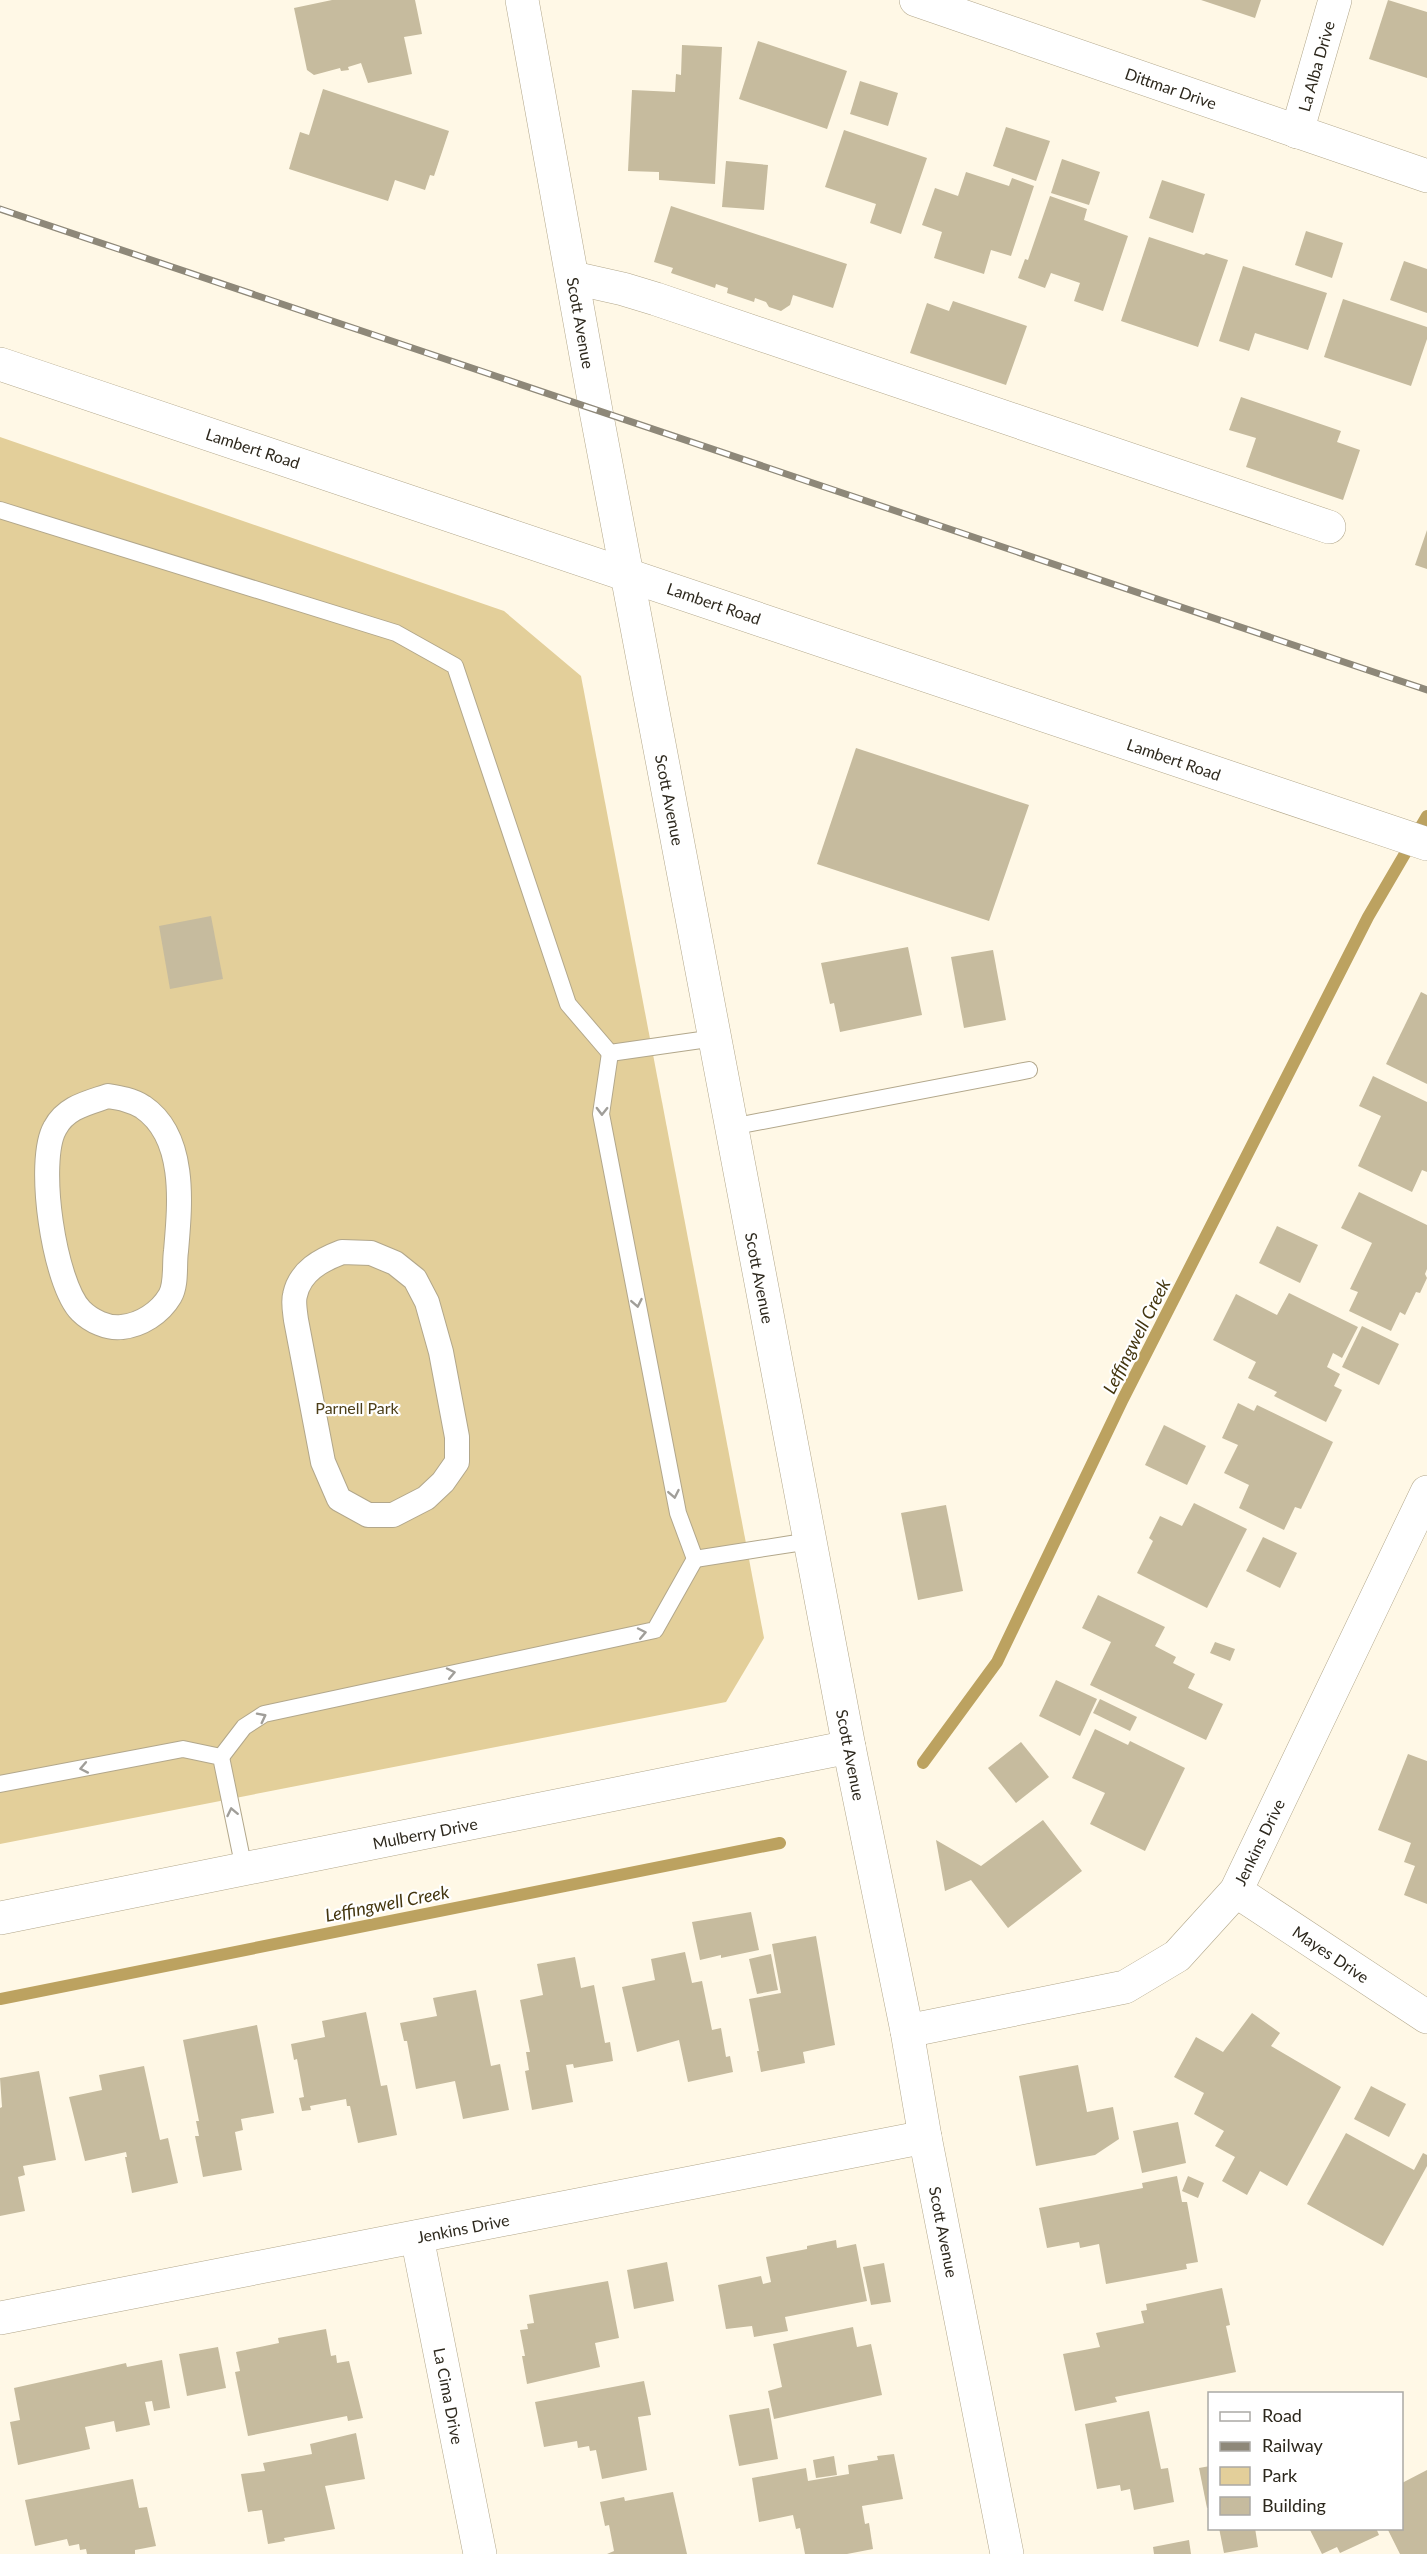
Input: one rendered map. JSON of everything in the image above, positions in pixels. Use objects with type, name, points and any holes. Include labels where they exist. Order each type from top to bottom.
[{"type":"street","name":"Scott Avenue","points":[[522,0],[731,1126],[849,1747],[907,2031],[1007,2554]]},
{"type":"street","name":"Dittmar Drive","points":[[916,0],[1427,176]]},
{"type":"street","name":"La Alba Drive","points":[[1297,132],[1335,0]]},
{"type":"street","points":[[574,278],[623,288],[1329,527]]},
{"type":"street","name":"Lambert Road","points":[[0,364],[627,573],[1427,844]]},
{"type":"street","points":[[108,1096],[125,1099],[141,1106],[155,1117],[167,1136],[178,1181],[177,1231],[171,1294],[162,1307],[135,1324],[120,1328],[104,1325],[80,1310],[62,1274],[48,1191],[49,1139],[56,1125],[72,1109],[108,1096]]},
{"type":"street","points":[[342,1252],[370,1253],[395,1263],[415,1280],[427,1302],[441,1352],[457,1437],[457,1462],[443,1482],[426,1498],[393,1515],[368,1515],[339,1499],[323,1462],[305,1369],[294,1296],[305,1275],[317,1262],[342,1252]]},
{"type":"street","name":"Jenkins Drive","points":[[907,2031],[1125,1987],[1177,1956],[1236,1891],[1427,1492]]},
{"type":"street","name":"Mulberry Drive","points":[[0,1918],[849,1747]]},
{"type":"street","name":"Mayes Drive","points":[[1236,1891],[1427,2016]]},
{"type":"street","name":"Jenkins Drive","points":[[0,2318],[926,2137]]},
{"type":"street","name":"La Cima Drive","points":[[417,2237],[480,2554]]},
{"type":"lane","points":[[0,510],[396,633],[455,666],[568,1004],[610,1053],[601,1114],[678,1513],[695,1558],[655,1630],[264,1714],[244,1727],[221,1757],[244,1869]]},
{"type":"lane","points":[[610,1053],[715,1038]]},
{"type":"lane","points":[[731,1126],[1029,1070]]},
{"type":"lane","points":[[695,1558],[810,1541]]},
{"type":"lane","points":[[0,1784],[183,1749],[221,1757]]},
{"type":"green space","name":"Parnell Park","points":[[0,437],[504,611],[581,676],[764,1638],[726,1702],[0,1844]]},
{"type":"building","points":[[332,0],[415,0],[422,34],[404,37],[412,74],[368,83],[361,63],[348,67],[349,70],[341,71],[340,68],[314,75],[307,70],[294,8]]},
{"type":"building","points":[[1201,0],[1261,0],[1255,18]]},
{"type":"building","points":[[1388,0],[1427,12],[1427,78],[1369,59]]},
{"type":"building","points":[[758,41],[847,71],[827,129],[739,99]]},
{"type":"building","points":[[682,45],[722,47],[715,184],[659,180],[659,172],[628,171],[632,90],[675,92],[676,74],[681,75]]},
{"type":"building","points":[[860,81],[898,93],[888,126],[850,114]]},
{"type":"building","points":[[323,89],[449,131],[434,176],[430,175],[425,190],[395,180],[388,201],[289,169],[300,132],[309,135]]},
{"type":"building","points":[[1006,127],[1050,141],[1036,181],[993,166]]},
{"type":"building","points":[[844,130],[927,158],[901,234],[870,223],[876,204],[825,187]]},
{"type":"building","points":[[1062,159],[1100,172],[1089,205],[1051,193]]},
{"type":"building","points":[[726,161],[768,165],[764,210],[722,207]]},
{"type":"building","points":[[966,172],[1009,186],[1012,178],[1034,186],[1011,256],[991,250],[984,274],[934,258],[942,232],[922,225],[935,188],[958,196]]},
{"type":"building","points":[[1162,180],[1205,194],[1193,233],[1149,218]]},
{"type":"building","points":[[1050,196],[1087,209],[1084,220],[1128,236],[1103,311],[1074,301],[1080,283],[1051,273],[1045,288],[1018,278],[1025,259],[1028,260]]},
{"type":"building","points":[[671,206],[847,264],[833,308],[793,295],[790,305],[781,311],[755,298],[754,302],[727,293],[728,288],[716,284],[715,288],[671,273],[673,268],[654,262]]},
{"type":"building","points":[[1306,231],[1343,243],[1332,278],[1295,265]]},
{"type":"building","points":[[1149,237],[1204,255],[1206,253],[1228,260],[1198,347],[1121,321]]},
{"type":"building","points":[[1404,261],[1427,269],[1427,313],[1390,300]]},
{"type":"building","points":[[1243,266],[1327,293],[1308,350],[1255,333],[1249,351],[1219,341]]},
{"type":"building","points":[[1343,299],[1427,327],[1427,339],[1411,386],[1324,357]]},
{"type":"building","points":[[953,301],[1027,326],[1006,385],[910,353],[927,303],[949,311]]},
{"type":"building","points":[[1241,397],[1341,431],[1337,442],[1360,450],[1343,500],[1246,467],[1256,438],[1229,430]]},
{"type":"building","points":[[1427,530],[1427,569],[1415,565]]},
{"type":"building","points":[[856,748],[1029,805],[989,921],[817,864]]},
{"type":"building","points":[[211,916],[223,979],[170,989],[159,926]]},
{"type":"building","points":[[908,947],[922,1015],[840,1032],[834,1003],[830,1004],[821,963]]},
{"type":"building","points":[[993,950],[1006,1020],[964,1028],[951,957]]},
{"type":"building","points":[[1421,992],[1427,995],[1427,1084],[1386,1064]]},
{"type":"building","points":[[1373,1076],[1427,1102],[1427,1172],[1422,1170],[1412,1192],[1358,1166],[1381,1116],[1359,1106]]},
{"type":"building","points":[[1359,1192],[1427,1225],[1425,1274],[1427,1278],[1420,1293],[1416,1292],[1405,1315],[1400,1312],[1391,1331],[1349,1311],[1358,1292],[1350,1289],[1372,1243],[1341,1228]]},
{"type":"building","points":[[1277,1226],[1318,1245],[1300,1283],[1259,1263]]},
{"type":"building","points":[[1289,1293],[1358,1327],[1342,1358],[1333,1353],[1327,1367],[1340,1374],[1334,1386],[1342,1390],[1326,1422],[1274,1396],[1277,1392],[1248,1378],[1256,1362],[1213,1340],[1236,1294],[1277,1315]]},
{"type":"building","points":[[1362,1326],[1399,1344],[1379,1385],[1342,1367]]},
{"type":"building","points":[[1238,1403],[1254,1411],[1257,1405],[1333,1442],[1301,1509],[1295,1507],[1284,1530],[1239,1508],[1249,1485],[1224,1473],[1238,1445],[1222,1438]]},
{"type":"building","points":[[1164,1425],[1206,1446],[1187,1485],[1145,1465]]},
{"type":"building","points":[[1194,1503],[1247,1529],[1207,1608],[1137,1573],[1153,1541],[1149,1538],[1160,1516],[1182,1526]]},
{"type":"building","points":[[946,1505],[963,1591],[918,1600],[901,1513]]},
{"type":"building","points":[[1263,1537],[1297,1553],[1280,1588],[1246,1571]]},
{"type":"building","points":[[1098,1595],[1165,1627],[1155,1646],[1176,1657],[1173,1663],[1195,1674],[1188,1688],[1223,1704],[1206,1740],[1090,1685],[1111,1642],[1082,1628]]},
{"type":"building","points":[[1215,1642],[1235,1649],[1230,1661],[1210,1653]]},
{"type":"building","points":[[1056,1680],[1097,1699],[1080,1736],[1039,1716]]},
{"type":"building","points":[[1100,1699],[1137,1717],[1130,1731],[1093,1713]]},
{"type":"building","points":[[1095,1729],[1128,1745],[1130,1741],[1185,1768],[1145,1851],[1090,1824],[1105,1793],[1072,1778]]},
{"type":"building","points":[[1021,1742],[1049,1777],[1016,1803],[988,1768]]},
{"type":"building","points":[[1408,1754],[1427,1761],[1427,1904],[1404,1895],[1415,1866],[1404,1862],[1411,1843],[1378,1830]]},
{"type":"building","points":[[1043,1820],[1082,1871],[1008,1928],[971,1880],[945,1891],[936,1840],[981,1866]]},
{"type":"building","points":[[751,1912],[759,1950],[700,1960],[692,1922]]},
{"type":"building","points":[[816,1936],[835,2045],[803,2052],[805,2063],[761,2072],[749,1999],[781,1993],[772,1944]]},
{"type":"building","points":[[685,1952],[692,1983],[702,1981],[712,2030],[721,2028],[726,2057],[730,2056],[733,2072],[688,2082],[679,2040],[637,2052],[622,1987],[655,1980],[651,1959]]},
{"type":"building","points":[[771,1954],[778,1990],[757,1994],[749,1959]]},
{"type":"building","points":[[575,1957],[581,1988],[594,1985],[605,2043],[610,2042],[613,2061],[574,2068],[573,2064],[566,2065],[573,2102],[532,2110],[525,2071],[529,2070],[526,2052],[530,2052],[520,2000],[543,1995],[537,1964]]},
{"type":"building","points":[[476,1990],[491,2066],[500,2064],[509,2110],[463,2119],[455,2081],[416,2089],[407,2041],[404,2041],[400,2023],[437,2016],[433,1998]]},
{"type":"building","points":[[366,2012],[381,2086],[387,2085],[397,2135],[358,2143],[350,2106],[347,2106],[346,2099],[310,2106],[311,2110],[302,2111],[299,2098],[304,2097],[297,2059],[294,2060],[291,2044],[325,2037],[322,2021]]},
{"type":"building","points":[[1252,2013],[1280,2033],[1271,2046],[1341,2087],[1287,2186],[1260,2171],[1247,2195],[1222,2181],[1235,2157],[1215,2146],[1224,2131],[1194,2114],[1204,2093],[1174,2077],[1196,2037],[1223,2052]]},
{"type":"building","points":[[257,2025],[274,2113],[241,2119],[243,2130],[235,2132],[242,2170],[203,2177],[195,2136],[199,2136],[196,2121],[199,2121],[183,2040]]},
{"type":"building","points":[[1078,2065],[1087,2112],[1113,2107],[1119,2139],[1095,2155],[1036,2166],[1019,2076]]},
{"type":"building","points":[[144,2066],[160,2140],[168,2138],[178,2183],[132,2193],[126,2152],[85,2161],[69,2097],[102,2090],[99,2075]]},
{"type":"building","points":[[39,2071],[56,2160],[23,2166],[25,2175],[18,2177],[25,2211],[0,2216],[0,2108],[2,2107],[0,2078]]},
{"type":"building","points":[[1371,2086],[1406,2104],[1389,2137],[1354,2119]]},
{"type":"building","points":[[1178,2122],[1186,2163],[1142,2173],[1133,2131]]},
{"type":"building","points":[[1346,2133],[1414,2170],[1423,2153],[1427,2155],[1427,2166],[1383,2246],[1307,2204]]},
{"type":"building","points":[[1177,2176],[1182,2202],[1187,2202],[1198,2262],[1186,2264],[1187,2269],[1106,2284],[1099,2244],[1080,2248],[1079,2242],[1047,2248],[1039,2208],[1143,2188],[1142,2183]]},
{"type":"building","points":[[1188,2176],[1204,2183],[1198,2198],[1182,2191]]},
{"type":"building","points":[[836,2240],[837,2248],[856,2244],[867,2301],[785,2317],[788,2331],[754,2337],[752,2326],[726,2329],[718,2285],[761,2276],[763,2284],[771,2282],[766,2257],[807,2249],[807,2246]]},
{"type":"building","points":[[667,2262],[674,2301],[634,2309],[627,2270]]},
{"type":"building","points":[[884,2263],[891,2302],[871,2305],[863,2267]]},
{"type":"building","points":[[608,2281],[619,2338],[595,2343],[600,2367],[527,2384],[520,2330],[528,2329],[527,2324],[534,2323],[529,2295]]},
{"type":"building","points":[[1222,2288],[1230,2325],[1226,2326],[1236,2372],[1115,2397],[1117,2402],[1075,2411],[1063,2354],[1100,2347],[1096,2333],[1144,2323],[1141,2311],[1147,2310],[1146,2304]]},
{"type":"building","points":[[853,2327],[857,2347],[871,2344],[882,2395],[774,2419],[768,2391],[782,2387],[773,2344]]},
{"type":"building","points":[[326,2329],[331,2356],[336,2355],[337,2363],[349,2361],[363,2418],[348,2421],[347,2416],[248,2436],[235,2372],[240,2371],[236,2352],[279,2343],[278,2338]]},
{"type":"building","points":[[218,2347],[226,2388],[187,2396],[179,2354]]},
{"type":"building","points":[[162,2360],[170,2408],[154,2411],[152,2401],[145,2402],[150,2425],[116,2432],[114,2421],[85,2427],[90,2449],[18,2465],[10,2422],[20,2420],[14,2388],[126,2363],[127,2367]]},
{"type":"building","points":[[644,2381],[651,2415],[638,2417],[647,2470],[602,2479],[596,2450],[590,2451],[589,2446],[578,2448],[577,2441],[544,2447],[535,2402]]},
{"type":"building","points":[[769,2408],[778,2459],[739,2466],[729,2415]]},
{"type":"building","points":[[1149,2411],[1161,2469],[1168,2468],[1174,2502],[1134,2510],[1130,2489],[1121,2491],[1120,2485],[1097,2489],[1085,2424]]},
{"type":"building","points":[[356,2433],[365,2479],[325,2486],[335,2529],[284,2538],[285,2541],[268,2544],[262,2510],[248,2512],[241,2474],[265,2471],[263,2463],[312,2454],[310,2444]]},
{"type":"building","points":[[894,2454],[903,2499],[862,2506],[865,2524],[869,2523],[873,2549],[847,2554],[805,2554],[800,2528],[796,2529],[793,2515],[759,2522],[752,2478],[806,2468],[808,2481],[849,2474],[848,2465],[878,2460],[877,2456]]},
{"type":"building","points":[[834,2456],[837,2475],[816,2478],[813,2460]]},
{"type":"building","points":[[1208,2466],[1207,2508],[1199,2468]]},
{"type":"building","points":[[1427,2470],[1427,2554],[1400,2554],[1388,2530],[1403,2530],[1403,2482]]},
{"type":"building","points":[[133,2479],[139,2508],[147,2507],[156,2546],[135,2550],[135,2554],[87,2554],[86,2549],[80,2550],[79,2544],[69,2546],[67,2539],[35,2546],[25,2500]]},
{"type":"building","points":[[673,2492],[687,2554],[607,2554],[614,2551],[609,2525],[605,2526],[600,2502],[624,2497],[625,2501]]},
{"type":"building","points":[[1219,2530],[1255,2530],[1258,2547],[1224,2553]]},
{"type":"building","points":[[1310,2530],[1377,2530],[1379,2535],[1340,2553],[1337,2547],[1322,2554]]},
{"type":"building","points":[[1189,2540],[1191,2554],[1154,2554],[1153,2547]]},
{"type":"waterway","name":"Leffingwell Creek","points":[[923,1763],[997,1662],[1123,1399],[1368,917],[1427,816]]},
{"type":"waterway","name":"Leffingwell Creek","points":[[0,1999],[780,1843]]},
{"type":"railway","points":[[0,209],[1427,690]]}]
